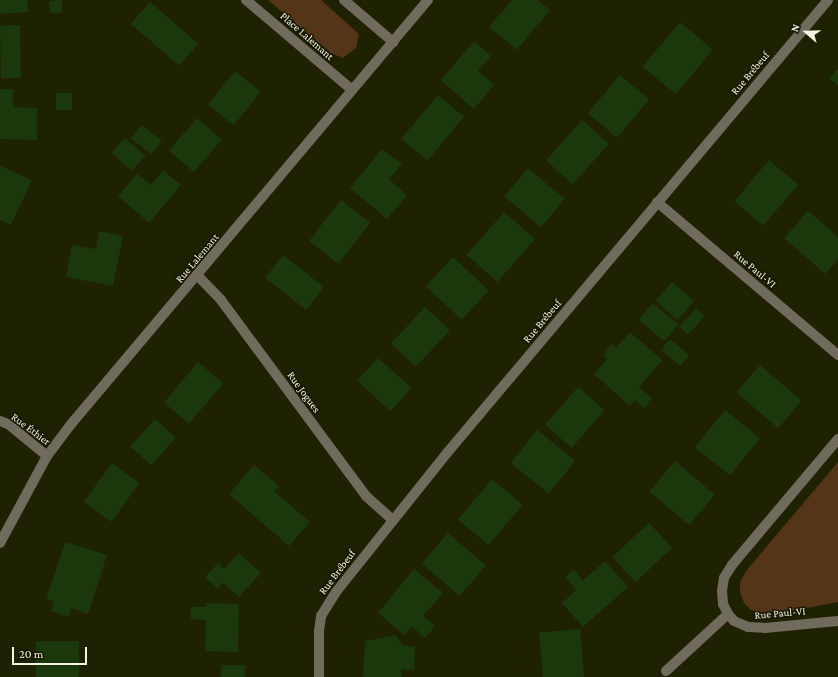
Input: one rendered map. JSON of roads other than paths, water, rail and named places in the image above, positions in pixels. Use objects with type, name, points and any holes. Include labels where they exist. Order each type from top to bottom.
[{"type":"street","name":"Place Lalemant","points":[[246,0],[352,90]]},
{"type":"street","points":[[344,0],[393,42]]},
{"type":"street","name":"Rue Lalemant","points":[[0,543],[47,456],[428,0]]},
{"type":"street","name":"Rue Brébeuf","points":[[319,677],[319,631],[321,616],[336,592],[393,520],[657,202],[828,0]]},
{"type":"street","name":"Rue Paul-VI","points":[[657,202],[838,355]]},
{"type":"street","name":"Rue Jogues","points":[[198,276],[221,300],[366,496],[393,520]]},
{"type":"street","name":"Rue Éthier","points":[[0,421],[8,424],[47,456]]},
{"type":"street","points":[[666,671],[728,614],[723,604],[722,590],[724,578],[732,565],[838,439]]},
{"type":"street","name":"Rue Paul-VI","points":[[728,614],[734,621],[748,627],[760,628],[838,621]]}]
